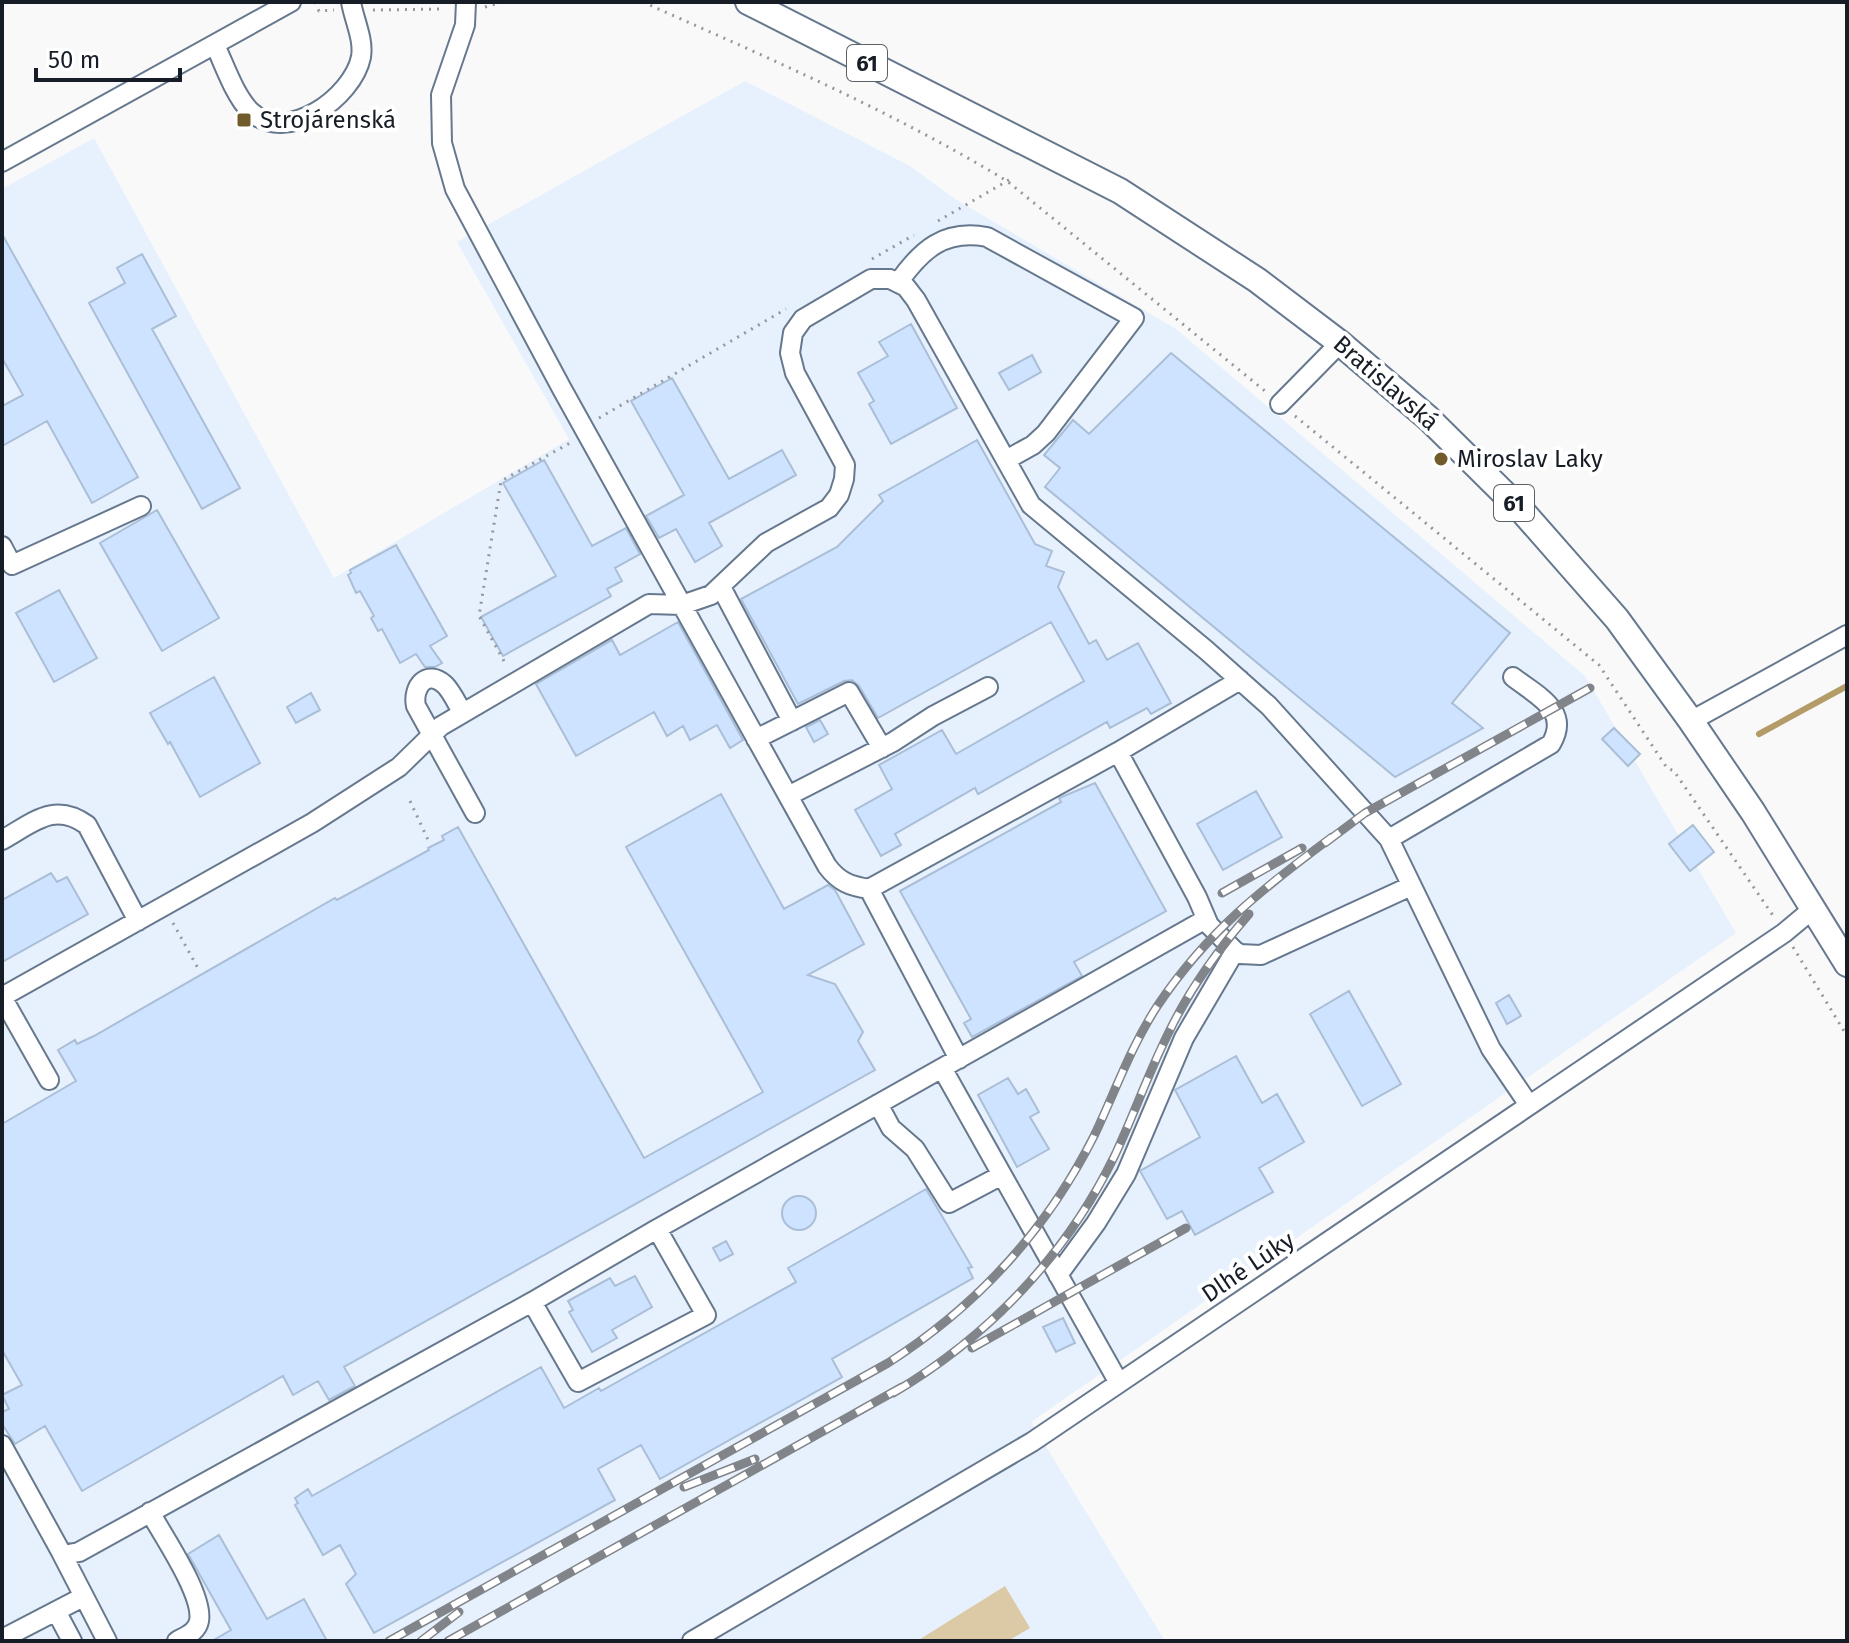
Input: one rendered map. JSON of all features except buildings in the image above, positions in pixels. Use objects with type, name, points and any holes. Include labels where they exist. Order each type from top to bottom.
[{"type":"main road","name":"Bratislavská","points":[[748,2],[1120,191],[1244,271],[1340,343],[1428,418],[1523,512],[1617,619],[1691,721],[1814,908],[1847,964]]},
{"type":"street","points":[[2,162],[215,45],[270,7],[291,2]]},
{"type":"street","points":[[458,5],[465,25],[441,95],[442,143],[455,189],[562,389],[835,877],[849,886],[869,889],[1118,752],[1240,680]]},
{"type":"street","points":[[215,45],[242,100],[252,113],[280,122],[301,119],[335,99],[349,81],[361,57],[360,36],[351,7]]},
{"type":"street","points":[[898,283],[914,261],[940,241],[965,233],[987,237],[1134,318],[1046,433],[1033,445],[1006,460]]},
{"type":"street","points":[[49,1080],[2,997],[312,823],[399,767],[432,735],[463,713],[649,604],[682,605],[711,595],[766,543],[829,508],[839,495],[845,465],[795,373],[790,353],[793,333],[803,319],[871,279],[890,279],[906,287],[916,300],[1031,505],[1269,706],[1389,839],[1491,1049],[1529,1105]]},
{"type":"street","points":[[1280,404],[1340,343]]},
{"type":"street","points":[[2,546],[12,565],[141,506]]},
{"type":"street","points":[[721,587],[792,721]]},
{"type":"street","points":[[1691,721],[1847,635]]},
{"type":"street","points":[[1389,839],[1551,744],[1558,733],[1558,717],[1553,708],[1513,677]]},
{"type":"street","points":[[463,713],[447,686],[437,679],[427,678],[417,685],[414,695],[416,706],[475,813]]},
{"type":"street","points":[[788,796],[882,748],[988,687]]},
{"type":"street","points":[[756,739],[849,692],[882,748]]},
{"type":"street","points":[[1118,752],[1206,919],[1225,943],[1240,954],[1261,955],[1411,886]]},
{"type":"street","points":[[2,840],[50,813],[75,816],[87,825],[138,921]]},
{"type":"street","points":[[869,889],[959,1059]]},
{"type":"street","name":"Dlhé Lúky","points":[[692,1641],[1032,1442],[1784,933],[1814,908]]},
{"type":"street","points":[[61,1552],[79,1552],[532,1302],[1206,919]]},
{"type":"street","points":[[1058,1275],[1096,1223],[1126,1174],[1184,1038],[1235,951]]},
{"type":"street","points":[[942,1068],[1119,1383]]},
{"type":"street","points":[[878,1104],[891,1128],[915,1149],[949,1203],[1002,1175]]},
{"type":"street","points":[[532,1302],[578,1382],[706,1315],[657,1229]]},
{"type":"street","points":[[2,1445],[107,1641]]},
{"type":"street","points":[[150,1512],[194,1593],[199,1609],[199,1624],[190,1634],[177,1641]]},
{"type":"street","points":[[2,1639],[83,1597]]},
{"type":"street","points":[[56,1611],[72,1641]]},
{"type":"path","points":[[315,2],[319,11],[351,7],[458,5]]},
{"type":"path","points":[[489,7],[503,2]]},
{"type":"path","points":[[643,2],[787,67],[964,154],[1007,181],[1599,665],[1667,768],[1674,771],[1784,933],[1847,1036]]},
{"type":"path","points":[[939,221],[1014,177]]},
{"type":"path","points":[[870,261],[925,229]]},
{"type":"path","points":[[595,420],[787,308]]},
{"type":"path","points":[[504,661],[479,616],[501,481],[576,439]]},
{"type":"path","points":[[410,801],[430,844]]},
{"type":"path","points":[[164,906],[200,972]]},
{"type":"shaded area","points":[[745,81],[910,166],[955,199],[1176,329],[1585,676],[1736,933],[1031,1422],[1165,1641],[2,1641],[2,189],[94,138],[334,578],[569,439],[457,242]]},
{"type":"shaded area","points":[[1005,1586],[1030,1628],[1008,1641],[917,1641]]},
{"type":"waterway","points":[[1759,734],[1847,686]]},
{"type":"railway","points":[[1325,843],[1365,813],[1590,688]]},
{"type":"railway","points":[[389,1641],[888,1363],[951,1317],[1006,1264],[1054,1204],[1094,1136],[1124,1069],[1158,1005],[1196,955],[1237,913],[1332,837]]},
{"type":"railway","points":[[1222,893],[1302,848]]},
{"type":"railway","points":[[893,1393],[961,1347],[1021,1292],[1048,1261],[1094,1194],[1114,1157],[1161,1049],[1194,986],[1249,914]]},
{"type":"railway","points":[[972,1348],[1186,1228]]},
{"type":"railway","points":[[448,1641],[902,1387]]},
{"type":"railway","points":[[684,1487],[755,1459]]},
{"type":"railway","points":[[421,1641],[459,1612]]},
{"type":"place","name":"Strojárenská","points":[[244,120]]},
{"type":"place","name":"Miroslav Laky","points":[[1441,459]]}]
